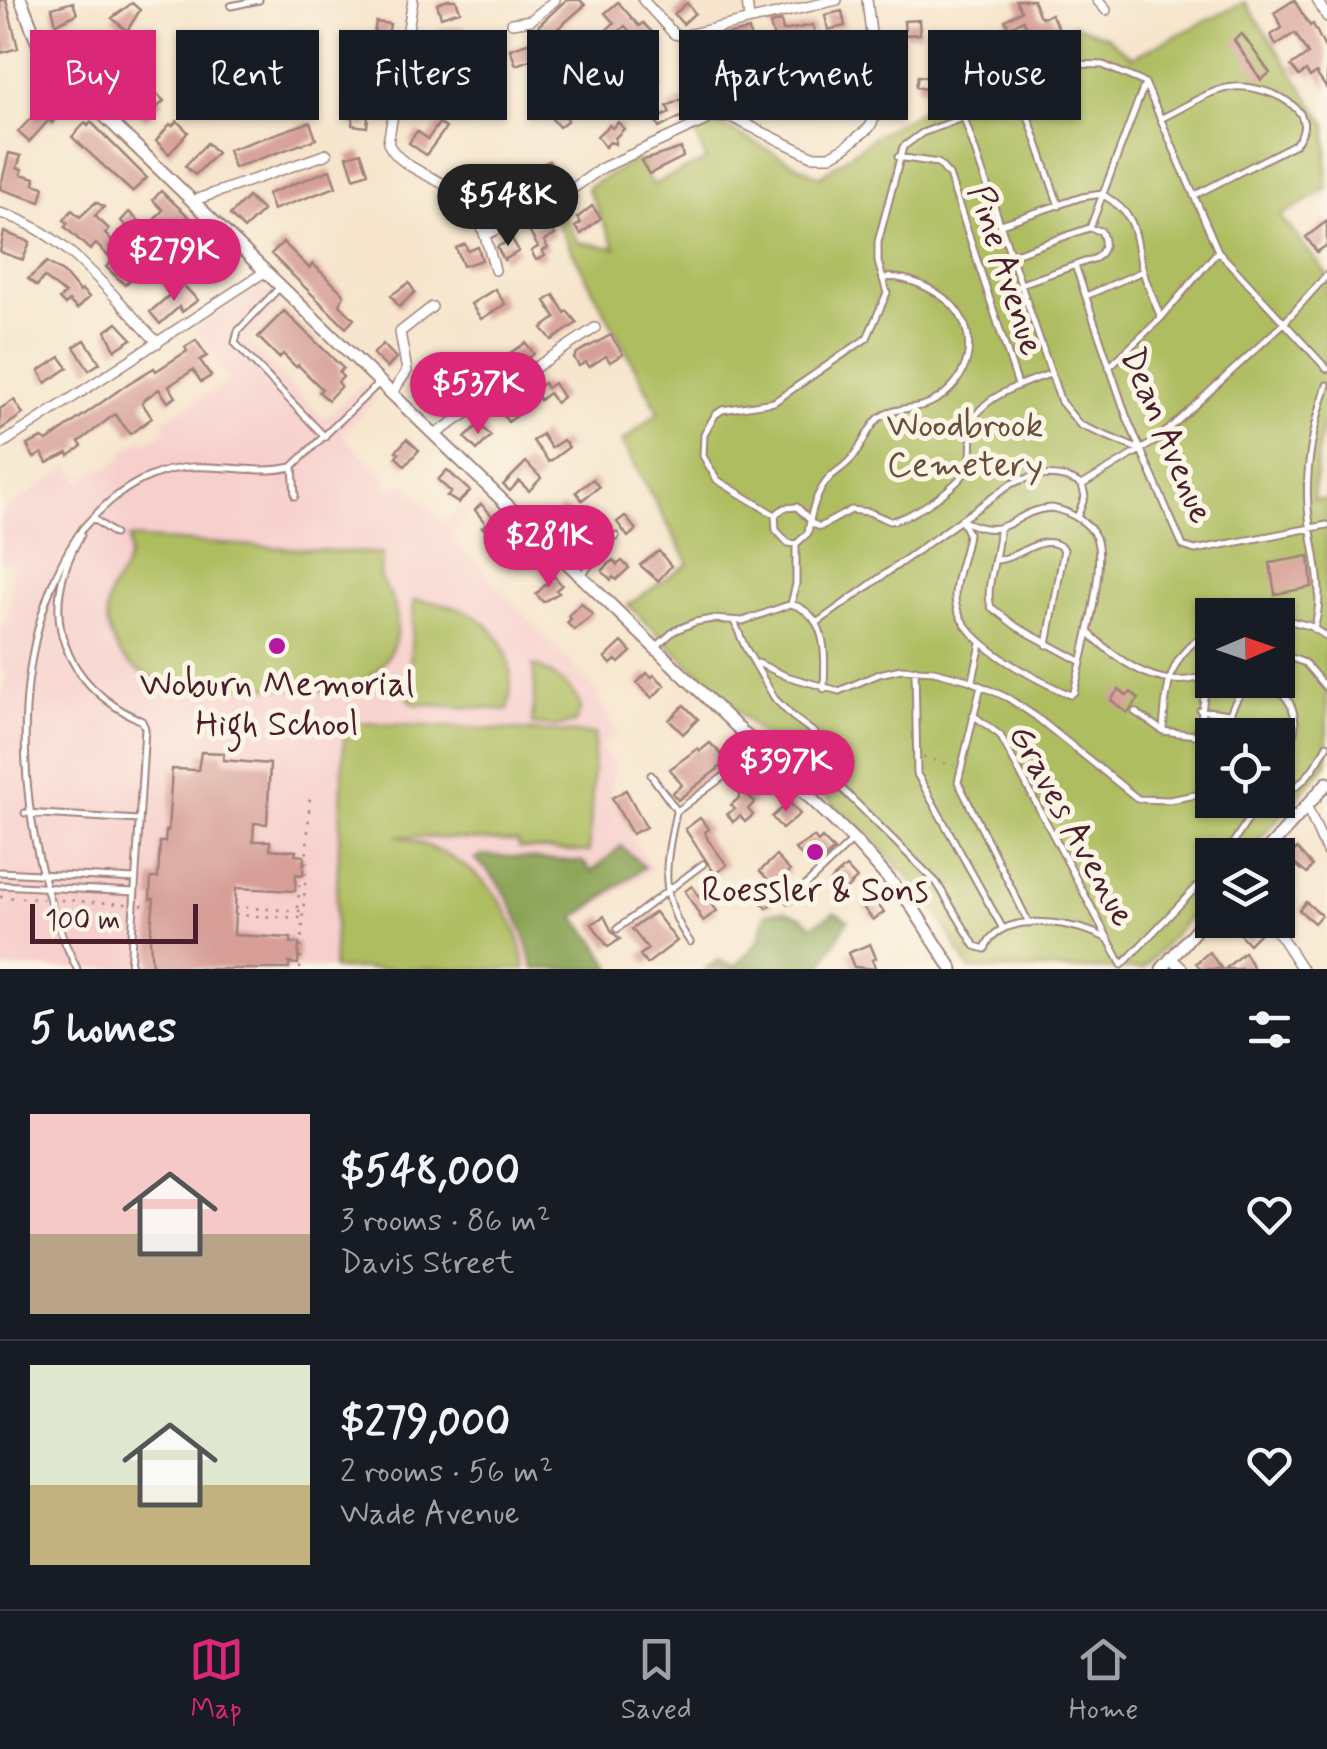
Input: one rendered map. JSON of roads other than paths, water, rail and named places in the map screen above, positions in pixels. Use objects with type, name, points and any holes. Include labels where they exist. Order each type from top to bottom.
[{"type":"street","points":[[21,0],[35,38],[53,65],[854,840],[909,902],[952,969]]},
{"type":"street","points":[[414,0],[388,144],[396,156],[462,197],[476,215],[495,270]]},
{"type":"street","points":[[512,23],[531,20],[555,0]]},
{"type":"street","points":[[643,0],[680,36],[837,0]]},
{"type":"street","points":[[747,0],[750,20]]},
{"type":"street","points":[[867,0],[871,30]]},
{"type":"street","points":[[1097,0],[1106,10]]},
{"type":"street","points":[[1317,0],[1327,17]]},
{"type":"street","points":[[485,235],[545,208],[602,168],[705,120]]},
{"type":"street","points":[[733,120],[821,157],[836,154],[862,134],[872,120]]},
{"type":"street","points":[[192,200],[328,154]]},
{"type":"street","points":[[0,213],[50,236],[158,343]]},
{"type":"street","points":[[0,446],[266,271]]},
{"type":"street","points":[[392,393],[407,371],[400,332],[432,307]]},
{"type":"street","points":[[434,435],[595,328]]},
{"type":"street","points":[[1278,838],[1327,783]]},
{"type":"street","points":[[1307,807],[1327,852]]},
{"type":"street","points":[[1162,969],[1195,930]]},
{"type":"street","points":[[1282,938],[1302,969]]},
{"type":"street","points":[[1171,958],[1183,969]]},
{"type":"lane","points":[[231,6],[259,0]]},
{"type":"lane","points":[[1081,62],[1128,73],[1145,83],[1218,251],[1327,368]]},
{"type":"lane","points":[[1092,228],[1145,83]]},
{"type":"lane","points":[[1162,118],[1234,86],[1280,95],[1302,114],[1304,132],[1296,144],[1194,195]]},
{"type":"lane","points":[[884,278],[905,278],[950,303],[968,334],[968,361],[957,381],[934,401],[888,414],[876,422],[850,460],[822,488],[808,534],[796,544],[788,544],[778,533],[774,515],[717,480],[710,470],[702,456],[707,428],[722,410],[774,402],[867,338],[885,302],[878,242],[898,157],[903,147],[922,133],[958,120]]},
{"type":"lane","points":[[965,120],[1050,374],[1070,416],[1080,425],[1140,451]]},
{"type":"lane","points":[[1029,120],[1058,206]]},
{"type":"lane","name":"Pine Avenue","points":[[809,521],[820,527],[851,510],[870,512],[890,521],[912,514],[964,476],[970,462],[976,414],[1018,385],[949,174],[938,163],[898,157]]},
{"type":"lane","points":[[1002,224],[1102,194],[1117,203],[1134,222],[1143,271],[1161,318]]},
{"type":"lane","points":[[1012,256],[1092,228]]},
{"type":"lane","points":[[1022,284],[1103,251],[1102,234],[1092,228]]},
{"type":"lane","points":[[1109,367],[1161,318],[1218,251]]},
{"type":"lane","name":"Dean Avenue","points":[[1075,265],[1140,451],[1181,543],[1188,550],[1327,525]]},
{"type":"lane","points":[[1086,297],[1143,271]]},
{"type":"lane","points":[[818,622],[1002,490],[1028,478],[1057,476],[1082,484],[1157,440],[1284,323],[1327,275]]},
{"type":"lane","points":[[281,286],[238,331],[235,343],[325,438]]},
{"type":"lane","points":[[1018,385],[1050,374]]},
{"type":"lane","points":[[36,604],[64,551],[125,489],[167,470],[204,465],[292,467],[380,382]]},
{"type":"lane","points":[[1314,628],[1322,602],[1322,575],[1311,529],[1309,453],[1327,385]]},
{"type":"lane","points":[[292,467],[295,496]]},
{"type":"lane","points":[[1078,518],[1085,496],[1082,484]]},
{"type":"lane","points":[[774,515],[796,506],[809,521]]},
{"type":"lane","points":[[1042,508],[1060,509],[1090,528],[1098,548],[1088,632],[1072,694],[981,644],[960,618],[955,590],[968,532],[961,520],[999,530],[1042,508]]},
{"type":"lane","points":[[94,518],[114,534]]},
{"type":"lane","points":[[94,518],[78,539],[64,574],[58,607],[68,655],[84,682],[106,703],[144,724],[130,969]]},
{"type":"lane","points":[[999,530],[997,560],[989,589],[991,607],[1005,620],[1080,661]]},
{"type":"lane","points":[[580,576],[616,536]]},
{"type":"lane","points":[[997,560],[1044,541],[1062,546],[1065,556],[1048,645]]},
{"type":"lane","points":[[792,604],[796,544]]},
{"type":"lane","points":[[654,649],[687,624],[712,619],[752,619],[792,604],[808,611],[818,622],[824,646],[824,689]]},
{"type":"lane","points":[[734,621],[775,699],[792,718],[816,734],[828,774],[937,884],[975,946],[984,949],[990,936],[1029,923],[1086,928],[1108,940]]},
{"type":"lane","points":[[1295,623],[1327,637]]},
{"type":"lane","points":[[1088,632],[1134,670],[1150,676],[1195,676]]},
{"type":"lane","points":[[1163,731],[1172,678],[1186,646],[1195,641]]},
{"type":"lane","points":[[972,681],[981,644]]},
{"type":"lane","points":[[1295,659],[1306,663],[1327,689]]},
{"type":"lane","points":[[755,662],[824,689],[847,689],[887,671],[934,671],[972,681],[1035,716],[1138,798],[1169,800],[1195,795]]},
{"type":"lane","points":[[915,670],[915,754],[920,781],[1003,930]]},
{"type":"lane","points":[[981,685],[958,784],[1029,923]]},
{"type":"lane","points":[[1231,718],[1236,700],[1251,686],[1282,686],[1296,702],[1300,722],[1295,734]]},
{"type":"lane","points":[[1135,712],[1163,731],[1184,736],[1198,734],[1203,698]]},
{"type":"lane","points":[[18,702],[20,785],[25,813],[43,888],[77,969]]},
{"type":"lane","points":[[1200,710],[1230,714]]},
{"type":"lane","name":"Graves Avenue","points":[[973,715],[1000,735],[1122,965],[1195,889]]},
{"type":"lane","points":[[1295,787],[1327,744]]},
{"type":"lane","points":[[676,811],[759,750]]},
{"type":"lane","points":[[650,775],[676,811],[666,891],[670,910],[690,942]]},
{"type":"lane","points":[[25,813],[140,820]]},
{"type":"lane","points":[[789,901],[854,840]]},
{"type":"lane","points":[[616,929],[703,864]]},
{"type":"lane","points":[[0,872],[136,880]]},
{"type":"lane","points":[[0,885],[135,892]]},
{"type":"place","name":"Woburn Memorial High School","points":[[277,646]]},
{"type":"place","name":"Roessler & Sons","points":[[815,852]]},
{"type":"park label","name":"Woodbrook Cemetery","points":[[965,444]]}]
